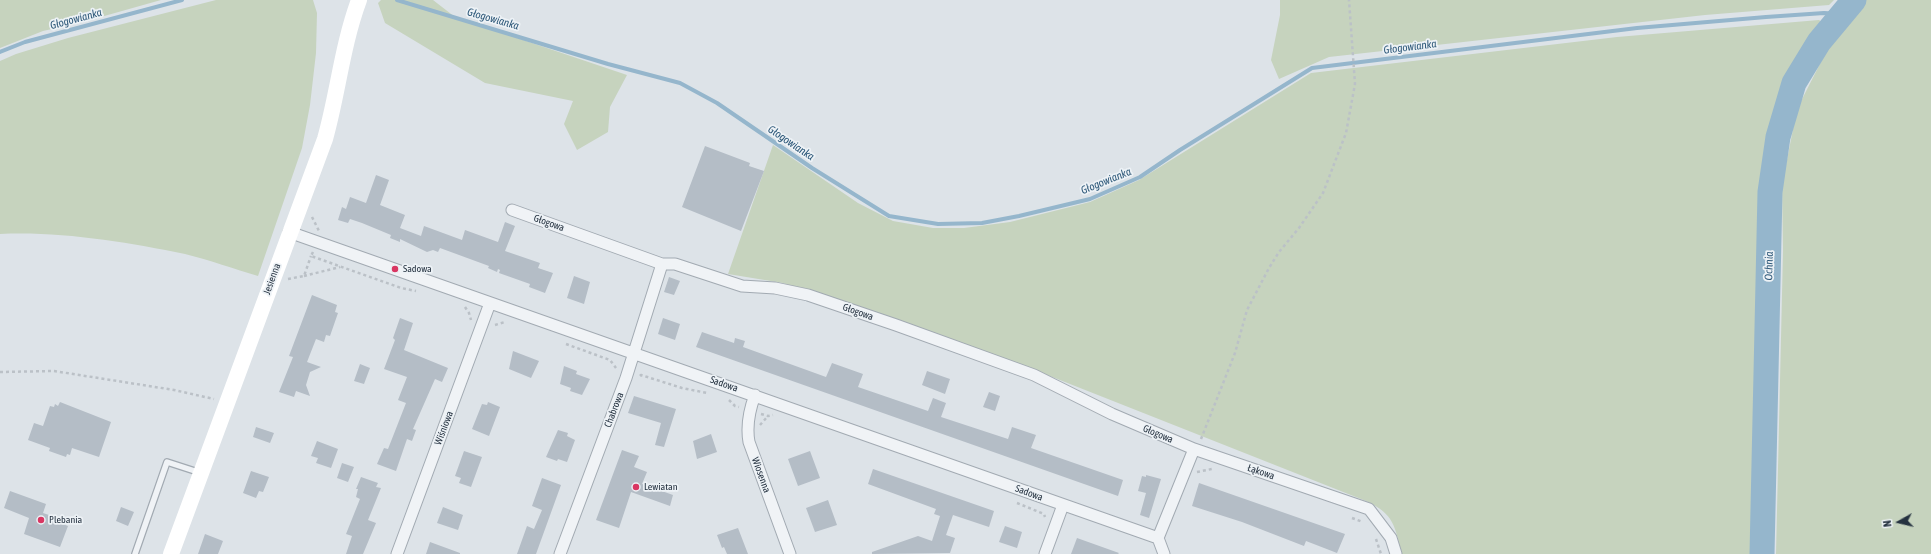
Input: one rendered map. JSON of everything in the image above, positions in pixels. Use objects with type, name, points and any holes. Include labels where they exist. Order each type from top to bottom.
[{"type":"street","name":"Jesienna","points":[[171,554],[324,139],[331,118],[342,57],[359,1]]},
{"type":"street","name":"Głogowa","points":[[512,210],[662,264],[675,264],[742,286],[775,288],[808,295],[896,325],[1034,375],[1112,414],[1194,449]]},
{"type":"street","name":"Sadowa","points":[[289,232],[1158,538]]},
{"type":"street","name":"Chabrowa","points":[[560,554],[626,378],[662,264]]},
{"type":"street","name":"Wiśniowa","points":[[397,554],[490,303]]},
{"type":"street","name":"Wiosenna","points":[[755,395],[749,411],[746,429],[749,442],[790,554]]},
{"type":"street","points":[[1164,554],[1158,538],[1194,449]]},
{"type":"street","name":"Łąkowa","points":[[1194,449],[1369,510],[1391,538],[1396,554]]},
{"type":"street","points":[[1045,554],[1063,505]]},
{"type":"lane","points":[[136,554],[167,462],[201,473]]},
{"type":"path","points":[[1194,449],[1205,433],[1214,403],[1235,353],[1247,310],[1279,252],[1299,228],[1323,193],[1346,133],[1353,101],[1355,68],[1349,0]]},
{"type":"path","points":[[311,216],[319,234],[311,256],[402,288],[418,291]]},
{"type":"path","points":[[304,276],[340,267]]},
{"type":"path","points":[[458,304],[465,307],[469,313],[471,320],[470,329],[488,335],[493,326],[505,322],[513,324]]},
{"type":"path","points":[[565,344],[610,360],[616,367],[615,375],[635,380],[641,375],[682,388]]},
{"type":"path","points":[[0,372],[54,371],[174,390],[228,402]]},
{"type":"path","points":[[1190,476],[1206,469],[1218,471]]},
{"type":"path","points":[[1348,516],[1366,523]]},
{"type":"path","points":[[1374,534],[1380,554]]},
{"type":"green space","points":[[0,0],[161,0],[83,22],[43,31],[0,48]]},
{"type":"green space","points":[[216,0],[313,0],[317,13],[316,53],[310,105],[302,148],[258,276],[194,256],[140,245],[93,238],[46,234],[0,234],[0,61],[16,54],[68,38]]},
{"type":"green space","points":[[381,0],[433,0],[455,17],[627,75],[610,107],[608,132],[577,150],[564,124],[573,101],[485,83],[385,23],[378,3]]},
{"type":"green space","points":[[1280,0],[1834,0],[1829,5],[1705,15],[1329,57],[1279,79],[1271,60],[1280,15]]},
{"type":"green space","points":[[1865,0],[1931,0],[1931,554],[1776,554],[1783,251],[1782,185],[1797,109],[1826,52]]},
{"type":"green space","points":[[1819,20],[1822,22],[1789,81],[1774,125],[1767,154],[1764,190],[1763,243],[1759,279],[1761,312],[1757,390],[1755,554],[1402,554],[1395,528],[1388,516],[1376,506],[1366,501],[1027,367],[783,283],[728,274],[773,145],[858,203],[893,221],[933,228],[964,228],[1010,222],[1090,202],[1139,180],[1311,73],[1617,37]]},
{"type":"building","points":[[705,146],[750,163],[749,166],[764,171],[741,231],[682,207]]},
{"type":"building","points":[[376,175],[389,180],[380,205],[405,215],[400,228],[421,236],[424,226],[462,240],[465,230],[498,242],[505,222],[515,226],[505,251],[540,263],[538,268],[553,273],[545,293],[529,287],[530,284],[499,273],[500,270],[498,269],[497,272],[488,268],[489,266],[440,248],[438,252],[433,250],[427,252],[400,239],[400,242],[390,238],[391,235],[362,223],[350,219],[348,223],[338,220],[342,207],[346,209],[350,197],[366,203]]},
{"type":"building","points":[[574,276],[590,282],[584,304],[567,298]]},
{"type":"building","points":[[669,277],[680,281],[674,295],[664,292]]},
{"type":"building","points":[[312,295],[337,305],[335,312],[338,313],[330,336],[326,335],[324,342],[316,339],[307,362],[321,367],[310,372],[306,385],[310,396],[296,391],[294,397],[279,392],[293,357],[289,356]]},
{"type":"building","points":[[400,318],[413,323],[404,350],[448,368],[442,382],[435,379],[413,429],[416,430],[412,441],[407,439],[396,471],[377,464],[384,448],[388,449],[406,403],[398,400],[407,377],[384,369],[395,340],[393,338]]},
{"type":"building","points":[[663,318],[680,324],[675,340],[658,334]]},
{"type":"building","points":[[702,332],[734,343],[735,338],[745,341],[743,347],[826,377],[832,363],[863,374],[858,387],[928,411],[933,398],[946,403],[941,417],[1008,439],[1012,427],[1036,435],[1031,448],[1123,480],[1118,496],[696,347]]},
{"type":"building","points":[[513,351],[539,361],[531,378],[509,369]]},
{"type":"building","points":[[360,364],[370,368],[364,384],[354,381]]},
{"type":"building","points":[[564,366],[577,371],[576,374],[590,379],[582,395],[570,391],[571,388],[560,384]]},
{"type":"building","points":[[927,371],[950,379],[945,394],[922,385]]},
{"type":"building","points":[[989,392],[1000,396],[995,411],[983,407]]},
{"type":"building","points":[[634,396],[676,409],[664,447],[655,445],[661,423],[628,413]]},
{"type":"building","points":[[60,402],[111,422],[99,457],[72,448],[70,455],[67,454],[66,457],[49,451],[50,448],[28,440],[34,423],[43,426],[50,406],[54,407],[55,404],[58,406]]},
{"type":"building","points":[[488,402],[500,407],[489,436],[472,429],[482,404],[487,405]]},
{"type":"building","points":[[256,427],[274,433],[270,443],[253,437]]},
{"type":"building","points":[[558,430],[568,433],[567,436],[575,440],[567,462],[558,459],[557,461],[546,457]]},
{"type":"building","points":[[711,434],[717,452],[697,459],[693,441]]},
{"type":"building","points":[[317,441],[338,449],[331,468],[316,463],[318,458],[311,456]]},
{"type":"building","points":[[622,450],[639,456],[634,467],[647,472],[642,484],[673,495],[670,506],[631,492],[619,528],[596,520]]},
{"type":"building","points":[[464,451],[482,457],[471,487],[459,483],[461,478],[455,476]]},
{"type":"building","points":[[810,451],[820,478],[798,486],[788,459]]},
{"type":"building","points":[[342,463],[354,467],[348,482],[337,478]]},
{"type":"building","points":[[873,469],[994,511],[989,527],[953,515],[946,535],[955,538],[950,553],[872,554],[872,552],[918,536],[932,541],[940,516],[934,514],[936,509],[868,484]]},
{"type":"building","points":[[251,471],[269,477],[263,492],[259,491],[256,498],[243,493]]},
{"type":"building","points":[[1146,475],[1161,479],[1149,518],[1140,515],[1146,493],[1138,491],[1142,476],[1146,477]]},
{"type":"building","points":[[361,477],[378,483],[376,487],[381,488],[368,520],[376,523],[363,554],[346,554],[352,536],[346,534],[360,499],[356,497],[358,489],[356,489]]},
{"type":"building","points":[[542,478],[561,485],[536,554],[517,554],[527,526],[534,529],[542,510],[532,506]]},
{"type":"building","points":[[1199,483],[1345,534],[1337,553],[1306,541],[1304,546],[1242,522],[1192,506]]},
{"type":"building","name":"Plebania","points":[[10,491],[46,504],[43,513],[55,517],[54,521],[68,526],[60,547],[24,534],[29,518],[4,508]]},
{"type":"building","points":[[828,500],[837,525],[815,532],[806,508]]},
{"type":"building","points":[[121,507],[134,512],[128,526],[116,521]]},
{"type":"building","points":[[443,507],[463,515],[458,530],[437,523]]},
{"type":"building","points":[[1005,526],[1022,532],[1017,548],[999,542]]},
{"type":"building","points":[[738,528],[748,554],[727,554],[724,547],[722,548],[717,535]]},
{"type":"building","points":[[205,534],[223,541],[218,554],[198,554]]},
{"type":"building","points":[[1077,538],[1119,553],[1071,554]]},
{"type":"building","points":[[430,542],[460,553],[460,554],[426,554]]},
{"type":"waterway","name":"Głogowianka","points":[[0,52],[25,42],[182,0]]},
{"type":"waterway","name":"Głogowianka","points":[[397,0],[608,64],[680,83],[717,103],[812,168],[889,216],[938,224],[982,223],[1090,199],[1140,177],[1180,150],[1312,68],[1637,28],[1824,13],[1841,14]]},
{"type":"waterway","name":"Ochnia","points":[[1762,554],[1770,192],[1778,137],[1794,83],[1819,42],[1854,0]]},
{"type":"place","name":"Sadowa","points":[[395,269]]},
{"type":"place","name":"Lewiatan","points":[[636,487]]},
{"type":"place","name":"Plebania","points":[[41,520]]}]
